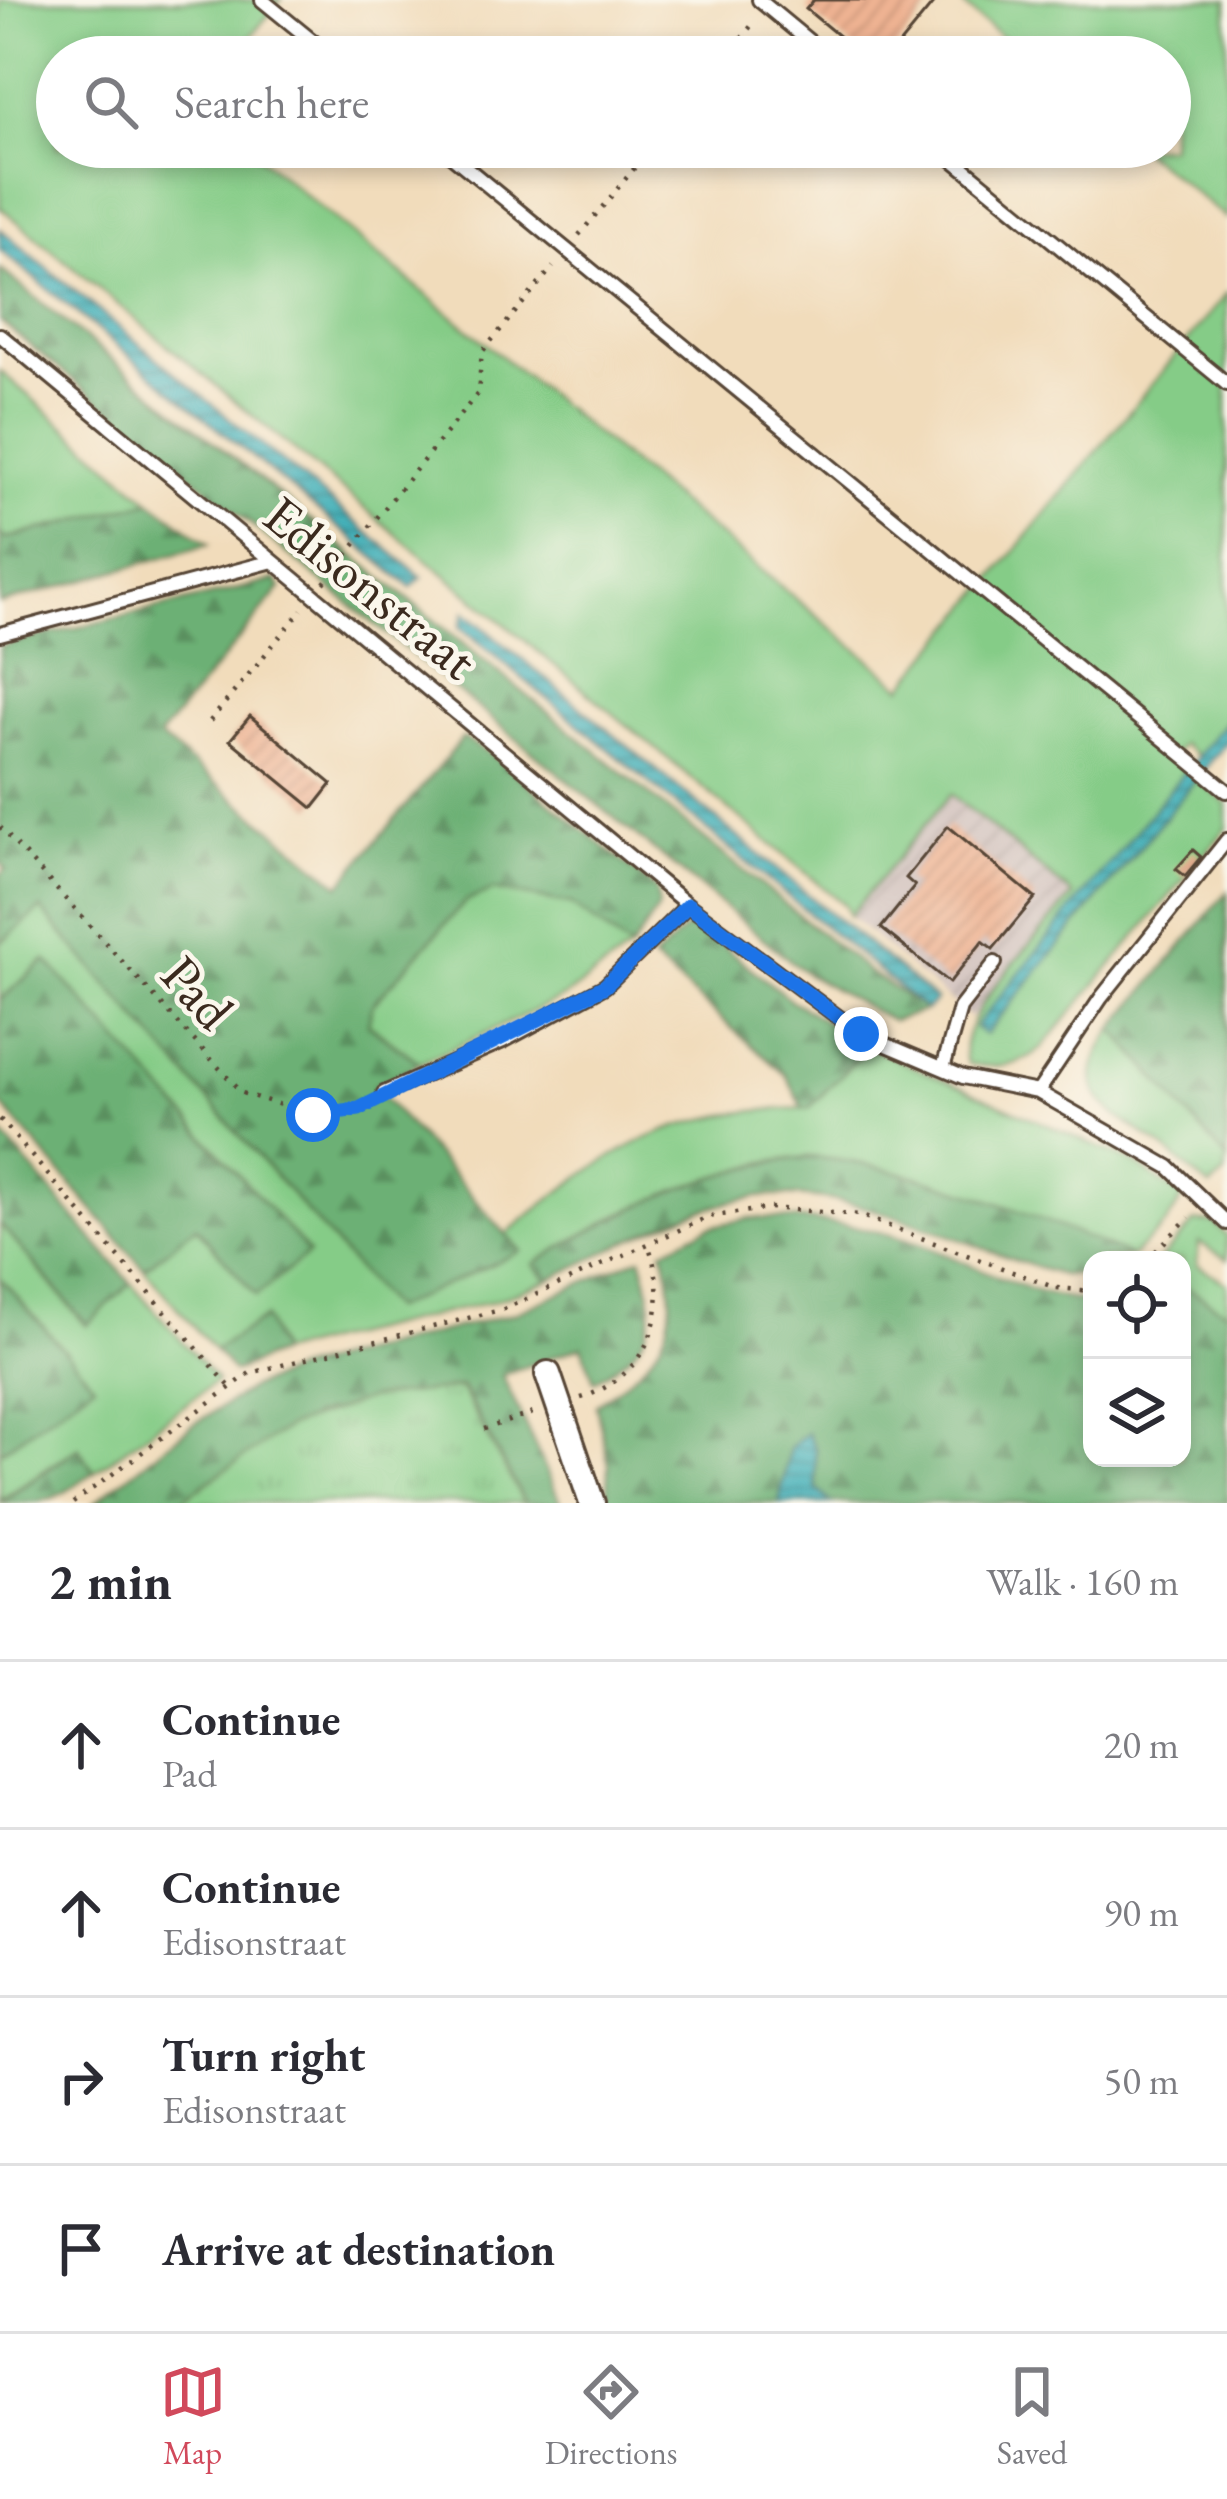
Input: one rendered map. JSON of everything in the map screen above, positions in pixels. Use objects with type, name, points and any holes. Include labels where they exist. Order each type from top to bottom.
[{"type":"street","points":[[548,1374],[592,1503]]},
{"type":"lane","points":[[262,0],[306,36]]},
{"type":"lane","points":[[760,7],[800,36]]},
{"type":"lane","points":[[467,168],[1227,791]]},
{"type":"lane","points":[[964,168],[1227,384]]},
{"type":"lane","name":"Edisonstraat","points":[[0,335],[688,905],[861,1034],[943,1068],[1038,1092],[1169,1167],[1227,1223]]},
{"type":"lane","points":[[0,634],[273,561]]},
{"type":"lane","points":[[1038,1092],[1100,998],[1227,840]]},
{"type":"lane","points":[[384,1094],[503,1041],[605,986],[688,905]]},
{"type":"lane","points":[[943,1068],[960,1008],[995,963]]},
{"type":"path","points":[[740,36],[760,7]]},
{"type":"path","points":[[210,722],[478,393],[482,352],[635,168]]},
{"type":"path","name":"Pad","points":[[0,827],[242,1094],[313,1115],[359,1109],[384,1094]]},
{"type":"path","points":[[0,1119],[231,1388]]},
{"type":"path","points":[[1156,1251],[1206,1201]]},
{"type":"path","points":[[73,1503],[250,1373],[290,1359],[504,1309],[708,1217],[770,1208],[859,1215],[1056,1288],[1083,1291]]},
{"type":"path","points":[[484,1429],[591,1394],[640,1360],[661,1303],[648,1244]]},
{"type":"shaded area","points":[[951,794],[1073,895],[971,1018],[849,916]]},
{"type":"green space","points":[[0,0],[281,0],[251,36],[36,36],[36,168],[273,168],[903,687],[1227,293],[1227,720],[1197,756],[1182,744],[1172,756],[1187,769],[976,1027],[986,1034],[1197,779],[1227,804],[1227,828],[1042,1048],[1007,1065],[968,1064],[965,1047],[984,1002],[1073,895],[951,794],[849,916],[845,905],[0,207]]},
{"type":"green space","points":[[969,0],[1227,0],[1227,219],[1164,168],[1191,168],[1191,36],[1000,36],[964,6]]},
{"type":"green space","points":[[0,269],[869,972],[926,1010],[892,1021],[807,974],[0,321]]},
{"type":"green space","points":[[0,371],[151,501],[5,539],[0,534]]},
{"type":"green space","points":[[151,501],[209,544],[0,604],[0,534],[6,539]]},
{"type":"green space","points":[[276,580],[281,588],[159,737],[340,885],[463,738],[491,754],[656,889],[659,907],[631,949],[571,904],[493,890],[466,901],[372,1005],[368,1025],[420,1063],[374,1086],[521,1251],[392,1309],[41,909],[0,943],[0,875],[6,869],[0,862],[0,646]]},
{"type":"green space","points":[[493,890],[571,904],[631,949],[566,996],[420,1063],[368,1024],[372,1005],[466,901]]},
{"type":"green space","points":[[1227,892],[1227,1159],[1113,1029]]},
{"type":"green space","points":[[41,908],[392,1309],[520,1251],[506,1234],[611,1157],[679,1126],[717,1116],[809,1108],[868,1047],[1133,1162],[1183,1197],[1167,1223],[1137,1251],[1115,1251],[935,1184],[809,1157],[765,1162],[695,1183],[619,1214],[535,1264],[548,1280],[494,1301],[279,1353],[265,1318],[214,1350],[144,1269],[195,1225],[256,1296],[308,1253],[45,960],[0,1000],[0,943]]},
{"type":"green space","points":[[686,928],[701,928],[792,1001],[868,1047],[809,1108],[803,1108],[786,1075],[653,960]]},
{"type":"green space","points":[[46,960],[309,1253],[256,1296],[196,1226],[144,1269],[0,1103],[0,1000]]},
{"type":"green space","points":[[1113,1029],[1227,1159],[1225,1175],[1210,1187],[1100,1098],[1094,1070]]},
{"type":"green space","points":[[0,1132],[131,1283],[87,1325],[0,1224]]},
{"type":"green space","points":[[809,1157],[888,1170],[1015,1209],[1116,1251],[1083,1251],[1083,1275],[1061,1275],[859,1206],[776,1196],[734,1201],[686,1215],[548,1280],[534,1264],[598,1226],[666,1195],[772,1163]]},
{"type":"green space","points":[[750,1218],[868,1229],[1043,1293],[1083,1301],[1083,1467],[1191,1467],[1191,1290],[1227,1312],[1227,1503],[831,1503],[816,1489],[815,1448],[790,1448],[779,1503],[607,1503],[609,1465],[596,1405],[635,1373],[661,1341],[671,1303],[663,1250],[709,1227]]},
{"type":"green space","points":[[1195,1222],[1213,1222],[1227,1236],[1227,1259],[1199,1243],[1197,1265],[1227,1283],[1227,1312],[1191,1290],[1191,1251],[1168,1251]]},
{"type":"green space","points":[[0,1224],[86,1325],[131,1283],[217,1381],[94,1472],[78,1448],[0,1500],[0,1452],[93,1383],[0,1278]]},
{"type":"green space","points":[[641,1257],[651,1316],[647,1331],[628,1356],[594,1381],[582,1346],[502,1375],[561,1503],[525,1503],[461,1386],[323,1413],[285,1430],[176,1503],[94,1503],[191,1426],[255,1386],[296,1370],[514,1313]]},
{"type":"green space","points":[[0,1278],[94,1384],[0,1452]]},
{"type":"green space","points":[[265,1318],[279,1353],[233,1372],[214,1350]]},
{"type":"green space","points":[[460,1388],[524,1503],[177,1503],[288,1427],[371,1398]]},
{"type":"green space","points":[[79,1448],[94,1472],[81,1482],[50,1498],[0,1503]]},
{"type":"water","points":[[0,229],[422,577],[411,587],[0,250]]},
{"type":"water","points":[[465,612],[936,1000],[926,1010],[460,627]]},
{"type":"water","points":[[1227,720],[1227,742],[985,1035],[975,1027]]},
{"type":"water","points":[[807,1433],[815,1448],[816,1488],[831,1503],[779,1503],[790,1447]]},
{"type":"building","points":[[814,0],[936,0],[906,36],[839,36],[806,9]]},
{"type":"building","points":[[250,716],[332,784],[313,808],[230,740]]},
{"type":"building","points":[[948,826],[1035,898],[993,949],[983,941],[949,983],[881,928],[915,886],[906,878]]},
{"type":"building","points":[[1193,850],[1201,857],[1185,876],[1176,869]]},
{"type":"route","points":[[313,1115],[359,1109],[605,986],[688,905],[861,1034]]}]
